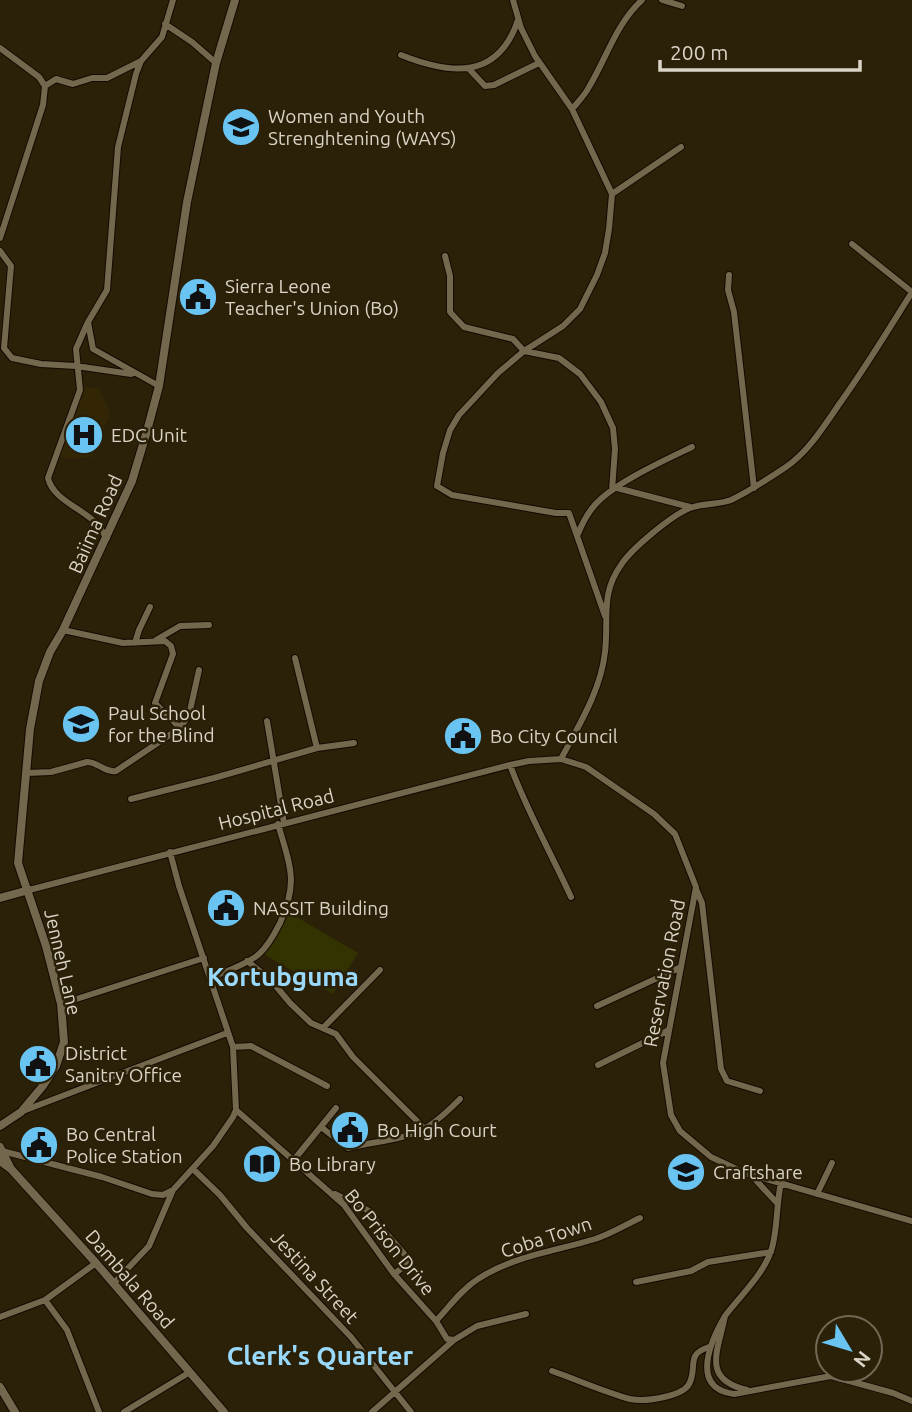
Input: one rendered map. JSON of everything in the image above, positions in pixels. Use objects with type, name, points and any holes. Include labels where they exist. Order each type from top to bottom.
[{"type":"street","points":[[0,238],[43,105],[46,86],[56,79],[73,83],[92,78],[107,78],[141,61],[162,37],[173,0]]},
{"type":"street","name":"Baiima Road","points":[[29,890],[22,879],[18,863],[30,729],[39,681],[50,652],[107,538],[132,481],[159,386],[187,202],[216,63],[235,0]]},
{"type":"street","points":[[513,0],[518,20],[539,63],[572,109],[612,194],[605,253],[580,309],[563,327],[524,351],[498,373],[460,415],[447,442],[437,486],[452,495],[555,513],[569,513],[605,615]]},
{"type":"street","points":[[572,109],[588,88],[625,19],[642,0]]},
{"type":"street","points":[[662,0],[682,6]]},
{"type":"street","points":[[401,55],[428,66],[470,70],[496,56],[513,34],[518,20]]},
{"type":"street","points":[[166,24],[216,63]]},
{"type":"street","points":[[0,48],[46,86]]},
{"type":"street","points":[[107,538],[96,523],[56,493],[48,478],[80,390],[76,349],[107,290],[118,147],[141,61]]},
{"type":"street","points":[[470,70],[485,86],[494,85],[539,63]]},
{"type":"street","points":[[612,194],[681,147]]},
{"type":"street","points":[[615,489],[690,507],[729,501],[789,465],[816,438],[869,362],[912,292],[852,244]]},
{"type":"street","points":[[0,251],[11,266],[4,348],[12,358],[41,365],[76,366],[137,375]]},
{"type":"street","points":[[445,256],[450,276],[452,315],[464,327],[513,339],[524,351],[559,358],[580,374],[601,402],[613,428],[615,489]]},
{"type":"street","points":[[729,275],[728,290],[734,312],[754,488]]},
{"type":"street","points":[[88,323],[93,349],[159,386]]},
{"type":"street","points":[[578,535],[596,503],[650,467],[692,447]]},
{"type":"street","points":[[561,759],[594,694],[606,652],[605,615],[609,584],[638,545],[690,507]]},
{"type":"street","points":[[135,643],[150,607]]},
{"type":"street","points":[[155,640],[180,626],[209,625]]},
{"type":"street","points":[[63,629],[123,643],[155,640],[171,646],[173,654],[155,703],[180,728]]},
{"type":"street","points":[[295,658],[317,748]]},
{"type":"street","points":[[27,773],[51,772],[87,762],[93,762],[111,772],[116,771],[180,728],[189,715],[199,670]]},
{"type":"street","points":[[210,978],[258,955],[275,933],[293,886],[267,721]]},
{"type":"street","points":[[131,799],[317,748],[354,743]]},
{"type":"street","name":"Hospital Road","points":[[0,898],[510,765],[561,759]]},
{"type":"street","name":"Reservation Road","points":[[561,759],[586,767],[654,814],[676,834],[696,887],[663,1063],[670,1115],[680,1131],[711,1157],[751,1175],[912,1222]]},
{"type":"street","points":[[510,765],[523,799],[547,842],[571,897]]},
{"type":"street","points":[[114,1283],[149,1246],[173,1190],[219,1137],[236,1110],[233,1048],[170,852]]},
{"type":"street","points":[[696,887],[702,904],[722,1069],[727,1081],[760,1091]]},
{"type":"street","name":"Jenneh Lane","points":[[0,1126],[21,1112],[42,1087],[60,1057],[64,1042],[61,1004],[29,890]]},
{"type":"street","points":[[61,1004],[204,958]]},
{"type":"street","points":[[247,961],[270,979],[311,1023],[336,1034],[353,1057],[425,1129]]},
{"type":"street","points":[[597,1006],[681,967]]},
{"type":"street","points":[[323,1028],[380,970]]},
{"type":"street","points":[[598,1065],[669,1030]]},
{"type":"street","points":[[21,1112],[227,1033]]},
{"type":"street","points":[[233,1048],[251,1046],[327,1086]]},
{"type":"street","points":[[321,1126],[348,1148],[395,1139],[425,1129],[460,1099]]},
{"type":"street","points":[[293,1161],[337,1108]]},
{"type":"street","name":"Bo Prison Drive","points":[[236,1110],[344,1205],[394,1274],[436,1321],[447,1339],[454,1340]]},
{"type":"street","points":[[1,1149],[152,1194],[163,1195],[173,1190]]},
{"type":"street","name":"Dambala Road","points":[[1,1149],[11,1169]]},
{"type":"street","name":"Dambala Road","points":[[0,1161],[11,1169],[114,1283],[223,1412]]},
{"type":"street","points":[[817,1194],[832,1163]]},
{"type":"street","name":"Jestina Street","points":[[193,1169],[351,1338],[411,1412]]},
{"type":"street","points":[[751,1175],[777,1203]]},
{"type":"street","points":[[781,1183],[771,1252],[724,1316],[709,1347],[706,1362],[711,1383],[728,1394],[831,1376],[912,1401]]},
{"type":"street","points":[[327,1191],[370,1212],[389,1234],[409,1263],[394,1274]]},
{"type":"street","points":[[152,1194],[163,1209]]},
{"type":"street","name":"Coba Town","points":[[436,1321],[461,1293],[478,1279],[524,1258],[598,1238],[640,1218]]},
{"type":"street","points":[[636,1282],[691,1271],[708,1262],[771,1252]]},
{"type":"street","points":[[0,1317],[45,1300],[96,1264]]},
{"type":"street","points":[[45,1300],[67,1331],[99,1412]]},
{"type":"street","points":[[372,1412],[454,1340],[477,1326],[526,1314]]},
{"type":"street","points":[[724,1316],[715,1368],[719,1377],[733,1387],[747,1390]]},
{"type":"street","points":[[552,1371],[633,1400],[673,1396],[690,1384],[694,1357],[700,1350],[709,1347]]},
{"type":"street","points":[[124,1412],[190,1371]]},
{"type":"street","points":[[0,1387],[15,1412]]},
{"type":"shaded area","name":"EDC Unit","points":[[83,386],[100,389],[110,414],[92,457],[70,459],[58,456]]},
{"type":"shaded area","points":[[290,913],[358,953],[333,994],[265,955]]},
{"type":"place","name":"Women and Youth Strenghtening (WAYS)","points":[[241,127]]},
{"type":"place","name":"Sierra Leone Teacher's Union (Bo)","points":[[198,297]]},
{"type":"place","name":"EDC Unit","points":[[84,435]]},
{"type":"place","name":"Paul School for the Blind","points":[[81,724]]},
{"type":"place","name":"Bo City Council","points":[[463,736]]},
{"type":"place","name":"NASSIT Building","points":[[226,908]]},
{"type":"place","name":"District Sanitry Office","points":[[38,1064]]},
{"type":"place","name":"Bo High Court","points":[[350,1130]]},
{"type":"place","name":"Bo Central Police Station","points":[[39,1145]]},
{"type":"place","name":"Bo Library","points":[[262,1164]]},
{"type":"place","name":"Craftshare","points":[[686,1172]]},
{"type":"district","name":"Kortubguma","points":[[283,977]]},
{"type":"district","name":"Clerk's Quarter","points":[[320,1356]]}]
